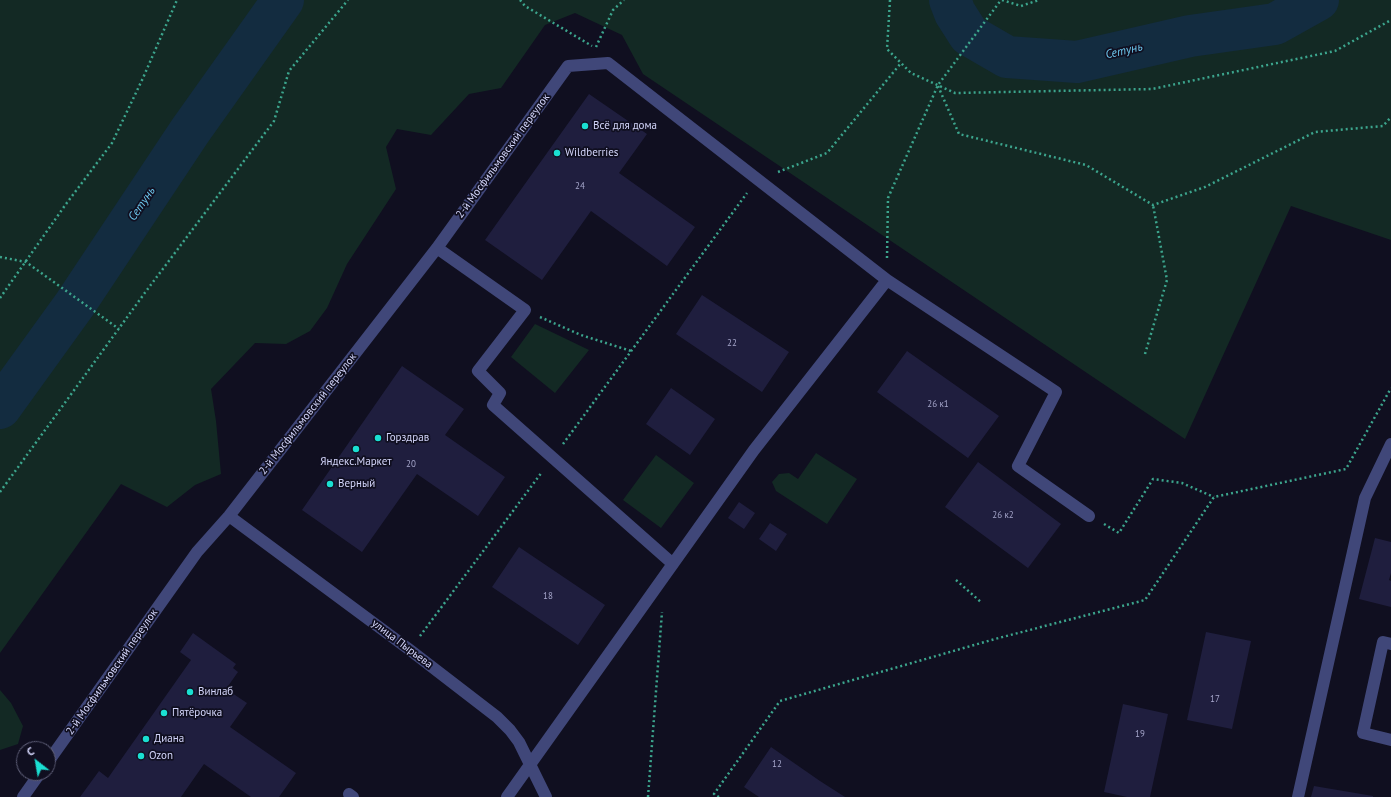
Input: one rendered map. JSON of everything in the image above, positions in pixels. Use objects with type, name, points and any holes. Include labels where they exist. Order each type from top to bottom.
[{"type":"street","name":"2-й Мосфильмовский переулок","points":[[56,751],[197,552],[229,516],[437,248],[568,66],[608,63]]},
{"type":"street","points":[[608,63],[887,280],[1056,392],[1018,466],[1089,516]]},
{"type":"street","points":[[437,248],[525,310],[478,371],[500,393],[493,405],[673,564]]},
{"type":"street","points":[[507,797],[754,450],[887,280]]},
{"type":"street","points":[[1298,797],[1365,498],[1391,444]]},
{"type":"street","name":"улица Пырьева","points":[[229,516],[410,650],[497,717],[510,730],[530,764],[546,797]]},
{"type":"street","points":[[1391,644],[1383,642],[1363,733],[1391,740]]},
{"type":"street","points":[[24,797],[35,781]]},
{"type":"path","points":[[0,298],[66,204],[112,143],[143,78],[177,0]]},
{"type":"path","points":[[0,492],[274,121],[289,71],[348,0]]},
{"type":"path","points":[[520,0],[525,6],[596,48],[608,63]]},
{"type":"path","points":[[596,48],[613,10],[624,0]]},
{"type":"path","points":[[890,0],[887,49],[911,73],[955,93],[1152,89],[1335,51],[1391,20]]},
{"type":"path","points":[[887,280],[888,198],[938,86],[1001,0],[1021,6],[1039,0]]},
{"type":"path","points":[[410,650],[758,179],[827,153],[901,63]]},
{"type":"path","points":[[938,86],[959,134],[1086,165],[1153,205],[1167,280],[1145,354]]},
{"type":"path","points":[[1153,205],[1205,186],[1315,132],[1383,126],[1391,117]]},
{"type":"path","points":[[0,257],[26,262],[119,329]]},
{"type":"path","points":[[525,310],[581,335],[631,351]]},
{"type":"path","points":[[1089,516],[1119,533],[1153,479],[1182,483],[1214,497],[1346,468],[1391,388]]},
{"type":"path","points":[[719,797],[714,794],[780,701],[995,639],[1145,600],[1214,497]]},
{"type":"path","points":[[956,580],[982,603]]},
{"type":"path","points":[[648,797],[662,607]]},
{"type":"green space","points":[[0,0],[1391,0],[1391,240],[1291,206],[1185,439],[643,74],[622,35],[575,13],[545,25],[501,88],[469,94],[431,135],[397,129],[386,147],[396,189],[347,264],[327,308],[310,331],[286,344],[255,343],[211,389],[216,421],[221,474],[195,485],[167,507],[121,484],[0,653]]},
{"type":"green space","points":[[535,324],[589,350],[555,393],[511,357]]},
{"type":"green space","points":[[816,453],[857,479],[827,524],[776,491],[772,482],[779,474],[789,473],[798,479]]},
{"type":"green space","points":[[656,455],[694,483],[661,528],[623,500]]},
{"type":"green space","points":[[0,690],[11,703],[23,726],[19,741],[16,741],[16,745],[0,750]]},
{"type":"building","points":[[589,94],[647,134],[619,173],[695,227],[667,266],[591,211],[542,280],[485,240]]},
{"type":"building","points":[[702,295],[789,352],[762,392],[676,334]]},
{"type":"building","points":[[907,351],[999,416],[968,458],[877,392]]},
{"type":"building","points":[[402,366],[464,409],[445,435],[505,477],[478,516],[417,474],[362,552],[302,510]]},
{"type":"building","points":[[671,388],[715,419],[690,455],[646,424]]},
{"type":"building","points":[[978,462],[1061,524],[1028,568],[945,507]]},
{"type":"building","points":[[739,502],[755,513],[744,529],[728,518]]},
{"type":"building","points":[[770,523],[787,534],[776,551],[759,539]]},
{"type":"building","points":[[1375,538],[1391,542],[1391,573],[1389,580],[1391,581],[1391,607],[1359,599]]},
{"type":"building","points":[[519,547],[605,605],[578,645],[492,587]]},
{"type":"building","points":[[1206,632],[1251,641],[1232,729],[1187,720]]},
{"type":"building","points":[[193,633],[236,664],[233,668],[238,672],[226,689],[247,703],[230,727],[296,773],[279,797],[251,797],[204,764],[181,797],[80,797],[99,771],[108,778],[191,660],[180,652]]},
{"type":"building","points":[[1123,704],[1168,714],[1150,797],[1127,797],[1104,792]]},
{"type":"building","points":[[771,747],[845,797],[759,797],[744,787]]},
{"type":"building","points":[[1314,786],[1373,796],[1373,797],[1311,797]]},
{"type":"waterway","name":"Сетунь","points":[[0,408],[75,304],[190,131],[283,0]]},
{"type":"waterway","name":"Сетунь","points":[[950,0],[955,13],[969,35],[1007,57],[1077,62],[1190,36],[1275,24],[1318,0]]},
{"type":"place","name":"Всё для дома","points":[[585,126]]},
{"type":"place","name":"Wildberries","points":[[557,153]]},
{"type":"place","name":"Горздрав","points":[[378,438]]},
{"type":"place","name":"Яндекс.Маркет","points":[[356,449]]},
{"type":"place","name":"Верный","points":[[330,484]]},
{"type":"place","name":"Винлаб","points":[[190,692]]},
{"type":"place","name":"Пятёрочка","points":[[164,713]]},
{"type":"place","name":"Диана","points":[[146,739]]},
{"type":"place","name":"Ozon","points":[[141,756]]}]
